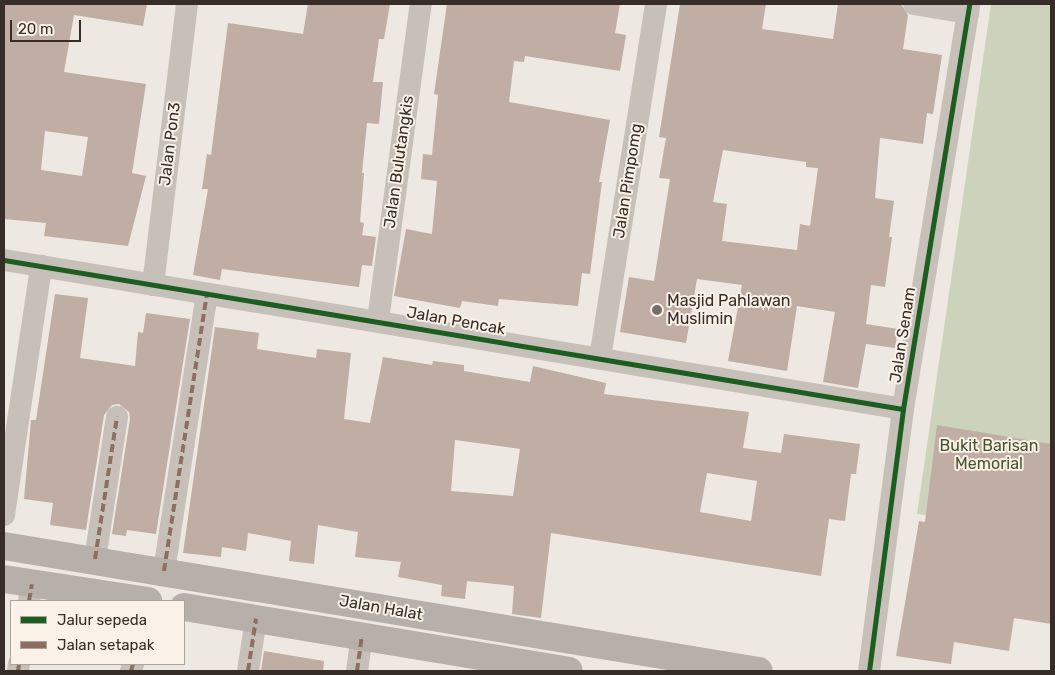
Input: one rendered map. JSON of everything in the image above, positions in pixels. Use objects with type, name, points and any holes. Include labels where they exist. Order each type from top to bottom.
[{"type":"main road","name":"Jalan Halat","points":[[4,546],[95,559],[759,671]]},
{"type":"main road","points":[[4,579],[30,592],[132,600]]},
{"type":"main road","name":"Jalan Halat","points":[[185,607],[556,670]]},
{"type":"street","name":"Jalan Pon3","points":[[153,285],[188,4]]},
{"type":"street","name":"Jalan Bulutangkis","points":[[378,320],[421,4]]},
{"type":"street","name":"Jalan Pimpomg","points":[[600,358],[656,4]]},
{"type":"street","points":[[914,4],[968,9]]},
{"type":"street","name":"Jalan Senam","points":[[869,671],[903,409],[968,9]]},
{"type":"street","name":"Jalan Pencak","points":[[4,260],[378,320],[903,409]]},
{"type":"street","points":[[4,515],[41,266]]},
{"type":"street","points":[[164,571],[207,294]]},
{"type":"street","points":[[95,559],[117,417]]},
{"type":"street","points":[[248,671],[256,619]]},
{"type":"street","points":[[357,671],[362,636]]},
{"type":"green space","name":"Bukit Barisan Memorial","points":[[991,4],[1051,4],[1051,533],[917,514]]},
{"type":"building","points":[[4,4],[147,4],[143,26],[74,15],[75,9],[64,72],[146,84],[132,173],[146,176],[128,246],[44,236],[46,223],[4,219]],"holes":[[[45,131],[88,137],[82,176],[41,170]]]},
{"type":"building","points":[[308,4],[390,4],[384,39],[379,39],[373,82],[383,82],[379,124],[367,123],[362,173],[364,173],[360,222],[364,223],[362,235],[376,237],[372,266],[362,265],[359,287],[222,269],[220,280],[193,275],[208,189],[202,189],[207,154],[211,155],[228,23],[303,34]]},
{"type":"building","points":[[447,4],[620,4],[615,33],[626,35],[620,71],[525,56],[524,62],[514,61],[509,102],[610,120],[599,182],[602,182],[590,274],[582,273],[578,306],[499,299],[498,306],[462,301],[460,308],[394,296],[406,229],[432,234],[437,181],[421,179],[423,154],[432,155],[438,95],[434,94]]},
{"type":"building","points":[[680,4],[766,4],[762,29],[833,39],[838,4],[901,4],[908,15],[903,49],[942,55],[933,114],[927,113],[923,144],[880,138],[875,198],[894,201],[889,237],[892,237],[885,287],[871,285],[866,324],[898,329],[895,348],[866,344],[858,388],[823,382],[835,312],[797,306],[787,371],[728,361],[742,285],[697,279],[686,343],[620,332],[629,277],[654,281],[670,179],[659,178],[666,138],[659,137]],"holes":[[[723,150],[806,162],[806,167],[818,168],[810,226],[800,224],[797,250],[722,241],[727,204],[713,202]]]},
{"type":"building","points":[[55,294],[88,298],[80,358],[135,366],[138,332],[143,333],[146,313],[190,319],[156,534],[127,530],[126,536],[112,534],[130,419],[129,412],[119,404],[112,405],[104,415],[86,530],[50,525],[53,503],[24,499],[31,420],[36,420]]},
{"type":"building","points":[[215,327],[259,333],[257,349],[316,358],[317,349],[351,353],[344,419],[370,423],[383,357],[432,365],[433,361],[464,365],[464,371],[530,382],[533,366],[606,383],[604,394],[749,412],[743,448],[781,453],[784,434],[860,444],[856,474],[851,474],[845,521],[829,519],[821,576],[551,533],[541,618],[512,614],[514,586],[467,581],[465,599],[441,596],[442,585],[398,577],[401,562],[355,557],[358,532],[318,525],[314,564],[289,561],[291,541],[248,533],[246,551],[222,547],[221,557],[183,553]],"holes":[[[455,440],[520,449],[513,496],[451,491]],[[707,473],[757,481],[751,521],[700,512]]]},
{"type":"building","points":[[937,425],[1051,444],[1051,624],[1014,618],[1009,651],[954,642],[951,664],[896,656],[919,521],[925,522]]},
{"type":"building","points":[[264,651],[324,661],[323,671],[261,671]]},
{"type":"marked path","points":[[164,571],[207,294]]},
{"type":"marked path","points":[[95,559],[117,417]]},
{"type":"marked path","points":[[29,600],[32,584]]},
{"type":"marked path","points":[[248,671],[256,619]]},
{"type":"marked path","points":[[357,671],[362,636]]},
{"type":"marked path","points":[[18,671],[19,665]]},
{"type":"marked path","points":[[131,671],[133,665]]},
{"type":"cycle path","points":[[869,671],[903,409],[969,4]]},
{"type":"cycle path","points":[[4,260],[903,409]]},
{"type":"place","name":"Masjid Pahlawan Muslimin","points":[[657,310]]}]
